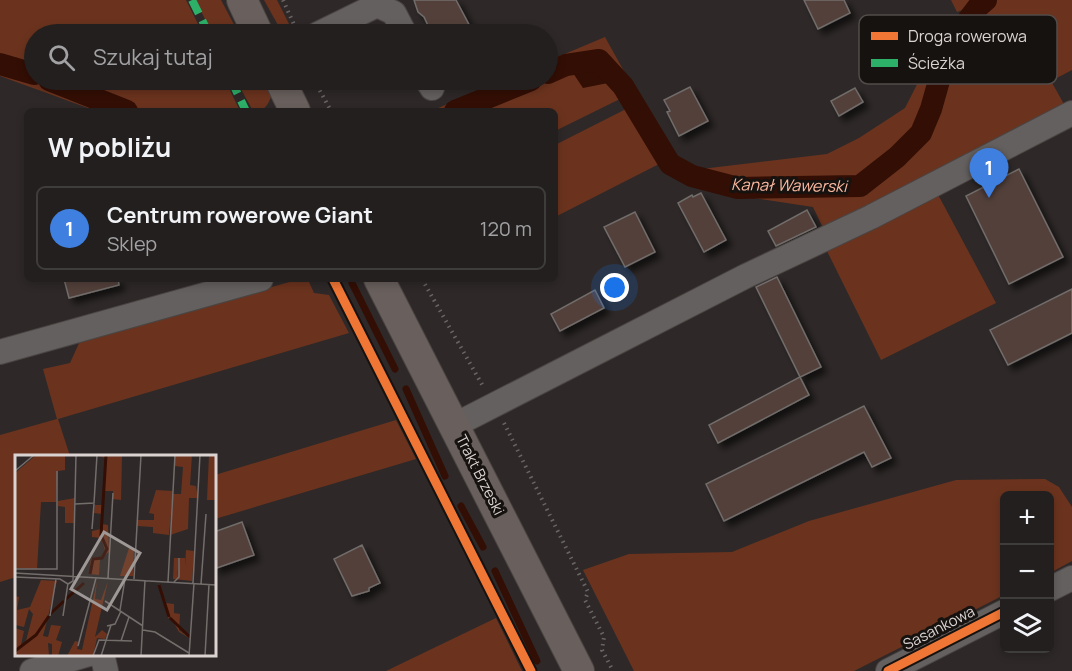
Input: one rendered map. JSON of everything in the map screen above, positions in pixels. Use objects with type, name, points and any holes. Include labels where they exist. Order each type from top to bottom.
[{"type":"main road","points":[[242,0],[253,24]]},
{"type":"main road","points":[[285,90],[294,108]]},
{"type":"main road","name":"Trakt Brzeski","points":[[381,282],[455,425],[572,669]]},
{"type":"street","points":[[338,24],[377,5],[394,13],[400,24]]},
{"type":"street","points":[[455,425],[746,276],[871,217],[1072,113]]},
{"type":"street","points":[[0,352],[250,282]]},
{"type":"street","points":[[1054,587],[1072,578]]},
{"type":"street","name":"Sasankowa","points":[[888,671],[1000,615]]},
{"type":"street","points":[[32,671],[82,656]]},
{"type":"street","points":[[102,656],[106,671]]},
{"type":"path","points":[[283,0],[295,24]]},
{"type":"path","points":[[319,90],[329,108]]},
{"type":"path","points":[[424,282],[494,405],[588,591],[585,600],[604,638],[603,650],[613,671]]},
{"type":"shaded area","points":[[0,0],[186,0],[198,24],[24,24],[24,85],[0,76]]},
{"type":"shaded area","points":[[195,0],[221,0],[234,24],[208,24]]},
{"type":"shaded area","points":[[264,0],[277,0],[289,24],[277,24]]},
{"type":"shaded area","points":[[951,0],[1072,0],[1072,70],[1057,78],[1057,15],[961,15],[965,9],[957,12]]},
{"type":"shaded area","points":[[605,37],[672,158],[693,170],[827,154],[859,138],[905,108],[917,84],[1053,84],[1065,106],[824,230],[813,207],[740,196],[667,172],[661,163],[558,215],[558,143],[630,107],[624,97],[558,130],[558,108],[438,108],[481,90],[558,90],[558,57]]},
{"type":"shaded area","points":[[584,52],[607,67],[608,83],[583,88],[567,64]]},
{"type":"shaded area","points":[[38,90],[230,90],[239,108],[88,108]]},
{"type":"shaded area","points":[[241,90],[267,90],[271,97],[266,106],[251,108]]},
{"type":"shaded area","points":[[935,189],[996,303],[881,360],[825,247]]},
{"type":"shaded area","points":[[289,282],[309,282],[314,293],[329,295],[349,333],[58,419],[70,455],[15,455],[15,577],[0,582],[0,435],[57,419],[43,369],[70,363],[80,341]]},
{"type":"shaded area","points":[[396,420],[416,459],[216,519],[216,475]]},
{"type":"shaded area","points":[[1045,479],[1059,487],[1072,507],[1072,561],[1054,571],[1054,491],[1000,491],[1000,597],[854,671],[634,671],[583,570],[629,554],[732,552],[809,521],[956,480]]},
{"type":"shaded area","points":[[496,618],[522,671],[386,671]]},
{"type":"building","points":[[414,0],[456,0],[469,24],[427,24],[418,12]]},
{"type":"building","points":[[804,0],[844,0],[850,13],[818,29]]},
{"type":"building","points":[[690,87],[708,121],[679,136],[667,112],[670,111],[664,100]]},
{"type":"building","points":[[855,88],[863,102],[839,116],[831,101]]},
{"type":"building","points":[[1019,169],[1063,257],[1009,284],[966,196]]},
{"type":"building","points":[[701,193],[726,240],[704,252],[678,203]]},
{"type":"building","points":[[807,210],[816,227],[776,246],[768,231]]},
{"type":"building","points":[[635,212],[655,252],[625,267],[604,227]]},
{"type":"building","points":[[777,277],[821,367],[800,377],[756,287]]},
{"type":"building","points":[[65,282],[118,282],[119,285],[69,298]]},
{"type":"building","points":[[1072,289],[1072,333],[1008,365],[990,330]]},
{"type":"building","points":[[595,290],[604,308],[560,331],[551,314]]},
{"type":"building","points":[[800,377],[809,395],[718,443],[709,425]]},
{"type":"building","points":[[864,406],[891,458],[872,467],[864,452],[724,521],[706,484]]},
{"type":"building","points":[[242,522],[254,555],[216,568],[216,531]]},
{"type":"building","points":[[362,545],[380,583],[369,588],[369,591],[352,596],[334,559]]},
{"type":"waterway","name":"Kanał Wawerski","points":[[972,15],[986,0]]},
{"type":"waterway","name":"Kanał Wawerski","points":[[558,69],[566,65],[599,60],[623,86],[670,164],[692,176],[738,188],[860,186],[897,157],[921,133],[938,84]]},
{"type":"waterway","name":"Kanał Wawerski","points":[[0,64],[24,71]]},
{"type":"waterway","name":"Kanał Wawerski","points":[[74,90],[119,108]]},
{"type":"waterway","name":"Kanał Wawerski","points":[[462,108],[506,90]]},
{"type":"waterway","points":[[352,283],[395,369]]},
{"type":"waterway","points":[[406,389],[445,476]]},
{"type":"waterway","points":[[461,506],[483,547]]},
{"type":"waterway","points":[[495,571],[537,661]]},
{"type":"marked path","points":[[192,0],[204,24]]},
{"type":"marked path","points":[[236,90],[245,108]]},
{"type":"cycle path","points":[[335,282],[531,671]]},
{"type":"cycle path","points":[[888,671],[1000,614]]},
{"type":"place","name":"Centrum rowerowe Giant","points":[[989,198]]}]
